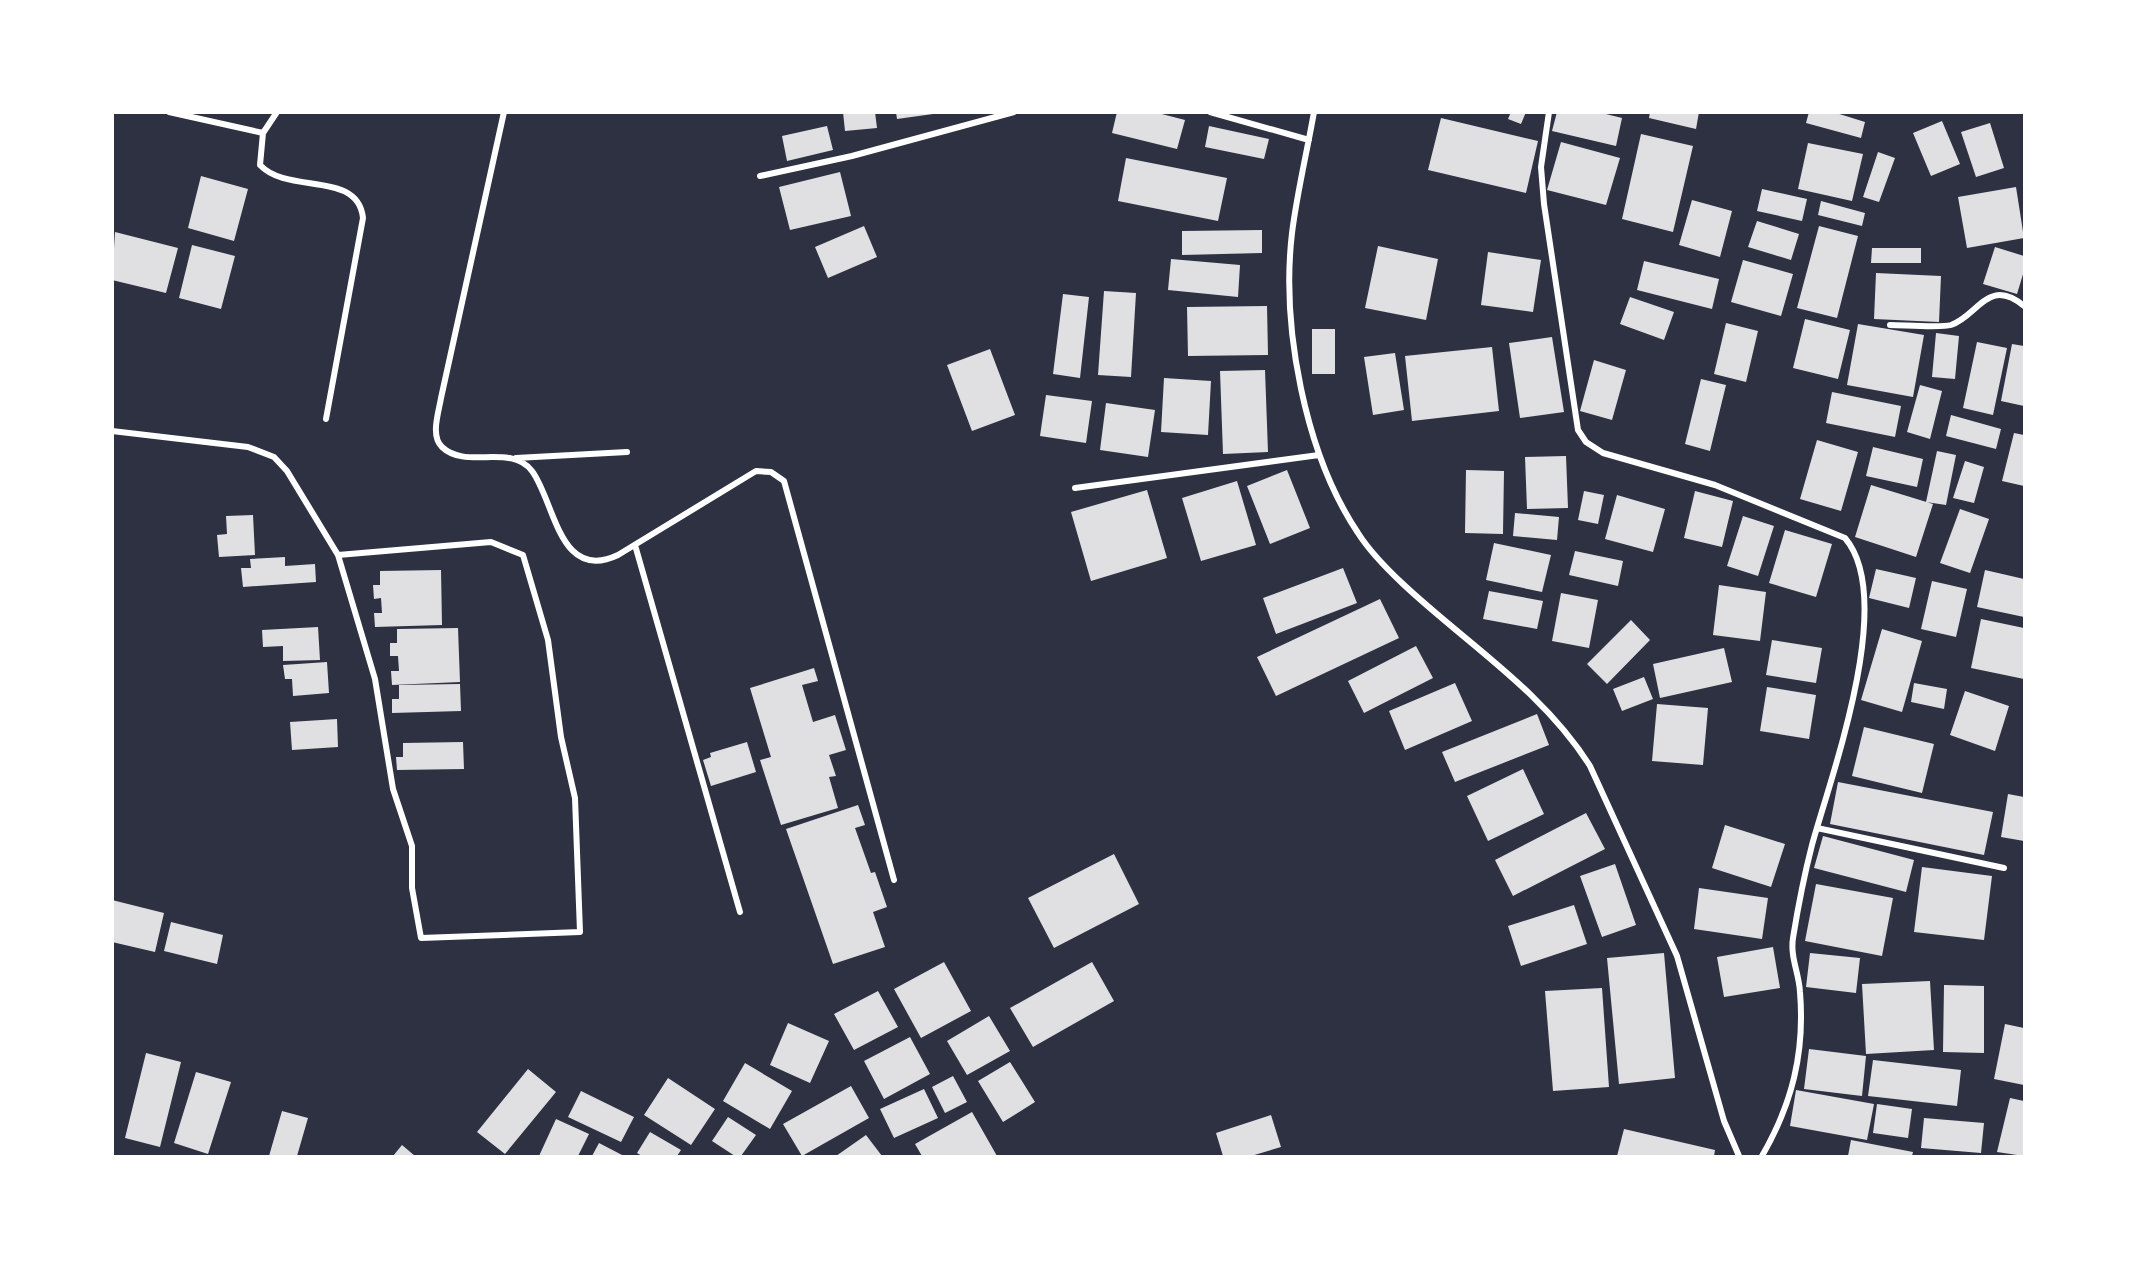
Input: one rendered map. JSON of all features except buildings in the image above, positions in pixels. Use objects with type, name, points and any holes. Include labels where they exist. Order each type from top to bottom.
[{"type":"street","points":[[169,112],[263,133]]},
{"type":"street","points":[[277,112],[263,133],[260,165],[266,171],[285,180],[344,190],[357,199],[362,208],[363,218],[326,419]]},
{"type":"street","points":[[504,112],[436,424],[437,438],[441,447],[455,454],[513,458],[627,452]]},
{"type":"street","points":[[760,176],[852,156],[1014,112]]},
{"type":"street","points":[[1210,112],[1309,140]]},
{"type":"street","points":[[1314,112],[1292,233],[1290,279],[1300,375],[1319,455],[1343,509],[1359,535],[1382,562],[1432,610],[1534,696],[1575,741],[1590,766],[1677,956],[1721,1112],[1739,1156]]},
{"type":"street","points":[[1549,112],[1541,167],[1544,204],[1578,430],[1586,442],[1603,453],[1715,485],[1845,538],[1856,556],[1863,610],[1859,675],[1844,743],[1817,828],[1804,879],[1793,942],[1793,961],[1800,990],[1800,1040],[1796,1076],[1784,1114],[1762,1156]]},
{"type":"street","points":[[1890,325],[1951,325],[1987,297],[2000,295],[2025,306]]},
{"type":"street","points":[[112,431],[248,447],[274,457],[287,471],[338,555],[375,679],[393,789],[412,846],[412,888],[421,938],[580,932],[575,798],[561,737],[548,640],[522,555],[491,542],[338,555]]},
{"type":"street","points":[[1075,488],[1319,455]]},
{"type":"street","points":[[513,458],[523,462],[533,472],[559,532],[572,549],[583,558],[595,562],[606,561],[635,545],[756,471],[771,472],[784,481],[894,880]]},
{"type":"street","points":[[635,545],[740,912]]},
{"type":"street","points":[[1817,828],[2004,868]]}]
